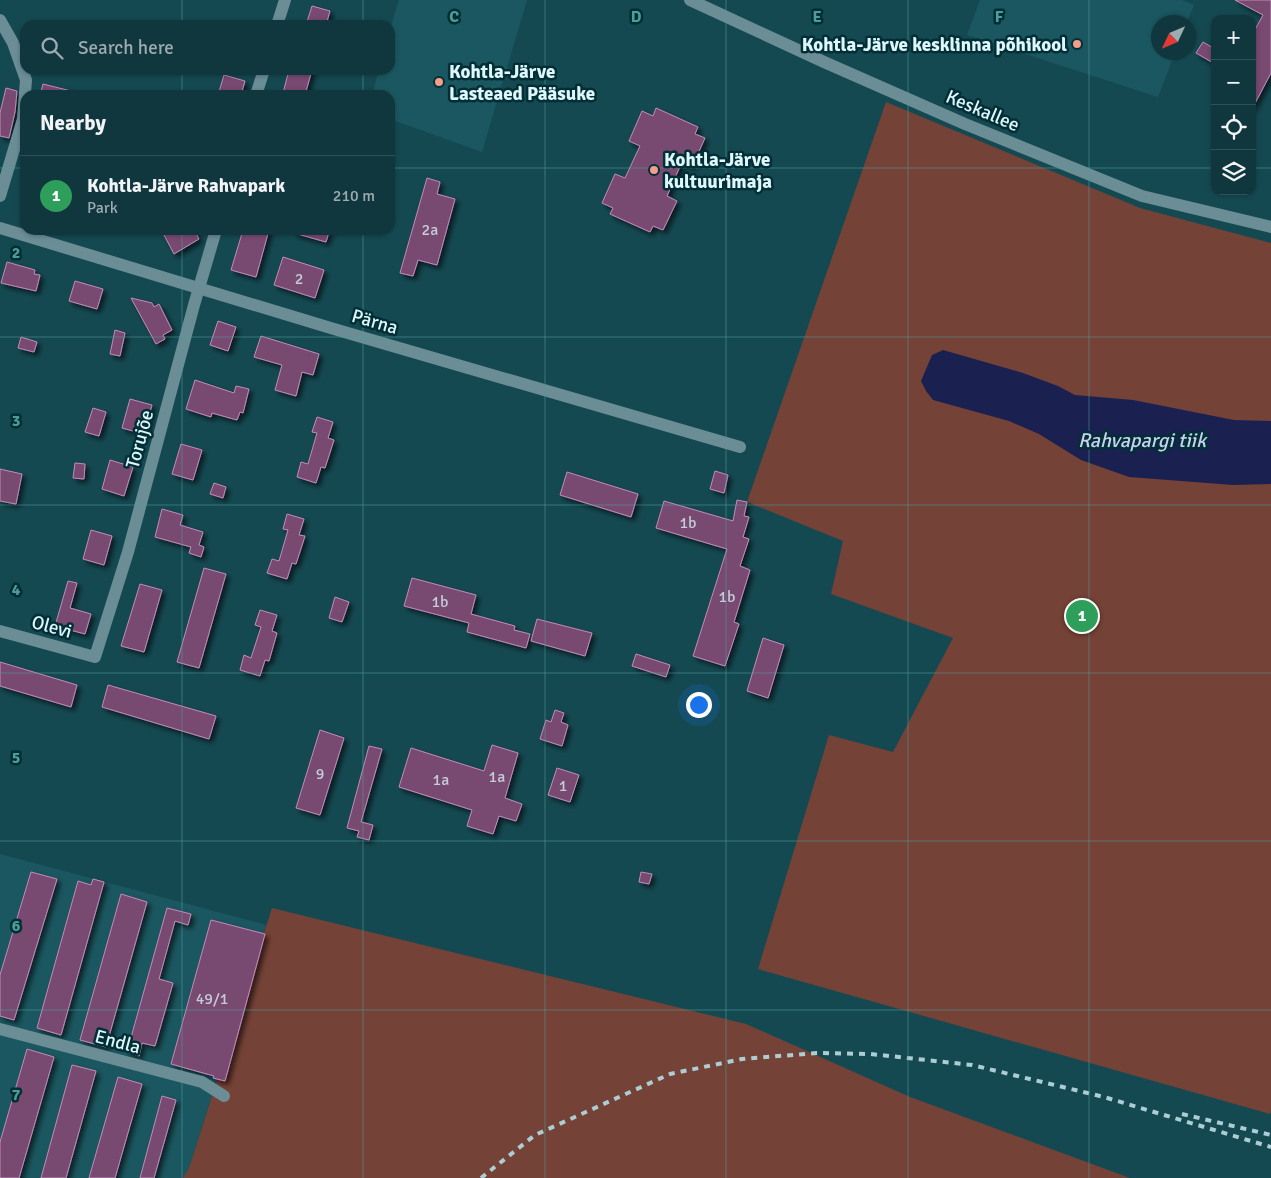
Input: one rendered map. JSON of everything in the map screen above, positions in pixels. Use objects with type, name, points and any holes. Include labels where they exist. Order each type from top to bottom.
[{"type":"street","points":[[279,20],[285,0]]},
{"type":"street","name":"Keskallee","points":[[690,0],[877,85],[1142,196],[1271,227]]},
{"type":"street","points":[[0,20],[20,65]]},
{"type":"street","points":[[24,75],[26,80],[25,90]]},
{"type":"street","points":[[258,90],[262,75]]},
{"type":"street","points":[[0,196],[20,129]]},
{"type":"street","name":"Pärna","points":[[0,228],[20,234]]},
{"type":"street","name":"Pärna","points":[[23,235],[334,329],[740,447]]},
{"type":"street","name":"Torujõe","points":[[95,657],[128,552],[215,235]]},
{"type":"street","name":"Olevi","points":[[0,631],[95,657]]},
{"type":"street","name":"Endla","points":[[0,1029],[202,1082],[224,1096]]},
{"type":"shaded area","name":"Kohtla-Järve Lasteaed Pääsuke","points":[[399,0],[527,0],[482,152],[395,121],[395,90],[373,90],[378,75],[395,75],[395,20],[393,20]]},
{"type":"shaded area","name":"Kohtla-Järve kesklinna põhikool","points":[[980,0],[1182,0],[1194,5],[1190,15],[1151,15],[1151,60],[1172,60],[1158,97],[967,35]]},
{"type":"shaded area","points":[[886,102],[1140,208],[1271,243],[1270,1114],[758,969],[829,735],[893,752],[953,638],[831,594],[843,541],[747,502]]},
{"type":"shaded area","points":[[0,854],[266,925],[189,1168],[183,1178],[0,1178]]},
{"type":"shaded area","points":[[272,908],[746,1024],[910,1097],[1130,1178],[183,1178],[189,1168]]},
{"type":"water","name":"Rahvapargi tiik","points":[[943,350],[1023,373],[1058,386],[1075,395],[1133,400],[1234,420],[1271,421],[1271,484],[1233,485],[1129,477],[1081,460],[1039,434],[1009,421],[933,400],[921,381],[932,355]]},
{"type":"building","points":[[1235,0],[1271,0],[1271,73],[1256,101],[1256,28],[1263,15]]},
{"type":"building","points":[[312,6],[330,11],[327,20],[308,20]]},
{"type":"building","points":[[1203,42],[1211,47],[1211,62],[1196,53]]},
{"type":"building","points":[[224,75],[245,81],[242,90],[220,90]]},
{"type":"building","points":[[288,75],[311,75],[306,90],[284,90]]},
{"type":"building","points":[[43,84],[67,90],[41,90]]},
{"type":"building","points":[[6,88],[17,91],[15,112],[9,138],[0,136],[0,113]]},
{"type":"building","name":"Kohtla-Järve kultuurimaja","points":[[656,108],[698,127],[695,134],[705,138],[692,167],[682,162],[667,196],[677,201],[663,230],[653,226],[650,232],[610,214],[613,208],[602,203],[615,174],[625,178],[640,146],[629,141],[642,111],[653,116]]},
{"type":"building","points":[[427,178],[440,182],[437,194],[455,199],[437,265],[418,260],[413,276],[400,273]]},
{"type":"building","points":[[164,235],[197,235],[199,239],[174,254]]},
{"type":"building","points":[[242,235],[268,235],[256,277],[231,270]]},
{"type":"building","points":[[301,235],[328,235],[326,242]]},
{"type":"building","points":[[283,257],[324,270],[315,298],[274,285]]},
{"type":"building","points":[[7,262],[35,270],[34,274],[40,275],[36,291],[1,283]]},
{"type":"building","points":[[75,281],[103,289],[97,309],[69,301]]},
{"type":"building","points":[[131,298],[152,303],[154,307],[159,304],[172,330],[163,335],[165,339],[156,344]]},
{"type":"building","points":[[218,321],[236,327],[228,351],[210,345]]},
{"type":"building","points":[[115,330],[125,333],[120,356],[110,354]]},
{"type":"building","points":[[261,336],[319,354],[313,375],[302,372],[296,396],[275,390],[282,365],[254,357]]},
{"type":"building","points":[[21,337],[37,342],[34,352],[18,348]]},
{"type":"building","points":[[195,380],[234,393],[236,386],[249,389],[243,413],[240,412],[237,420],[212,413],[211,417],[186,409]]},
{"type":"building","points":[[130,399],[152,405],[144,434],[122,428]]},
{"type":"building","points":[[93,408],[106,412],[99,436],[85,432]]},
{"type":"building","points":[[317,417],[333,422],[328,438],[334,440],[325,468],[321,467],[316,483],[297,477],[301,462],[308,464],[317,433],[312,432]]},
{"type":"building","points":[[181,444],[202,450],[193,480],[172,474]]},
{"type":"building","points":[[110,460],[133,467],[124,496],[102,489]]},
{"type":"building","points":[[75,463],[85,464],[84,479],[73,478]]},
{"type":"building","points":[[0,469],[22,474],[16,504],[0,501]]},
{"type":"building","points":[[715,471],[728,475],[724,493],[710,489]]},
{"type":"building","points":[[567,472],[638,494],[631,517],[560,495]]},
{"type":"building","points":[[214,483],[226,487],[223,498],[210,494]]},
{"type":"building","points":[[737,500],[747,502],[744,516],[749,517],[743,537],[749,539],[740,566],[750,570],[734,622],[739,624],[725,666],[693,656],[727,549],[656,528],[664,501],[733,521]]},
{"type":"building","points":[[162,509],[183,515],[180,525],[203,532],[199,545],[204,547],[201,557],[189,553],[191,547],[155,537]]},
{"type":"building","points":[[287,514],[304,519],[299,535],[305,536],[296,564],[292,563],[287,579],[267,573],[272,559],[279,561],[288,530],[283,529]]},
{"type":"building","points":[[91,530],[112,536],[104,565],[83,559]]},
{"type":"building","points":[[204,568],[226,574],[199,668],[177,662]]},
{"type":"building","points":[[412,578],[476,595],[471,614],[515,626],[514,630],[530,634],[526,648],[467,632],[469,623],[404,606]]},
{"type":"building","points":[[68,581],[77,583],[70,608],[91,614],[85,634],[55,626]]},
{"type":"building","points":[[140,584],[162,590],[144,652],[121,646]]},
{"type":"building","points":[[335,597],[349,602],[342,622],[329,618]]},
{"type":"building","points":[[260,610],[277,615],[272,631],[277,633],[269,661],[265,660],[260,676],[240,670],[244,655],[251,658],[261,627],[255,625]]},
{"type":"building","points":[[537,619],[592,633],[585,656],[531,641]]},
{"type":"building","points":[[763,638],[784,645],[768,698],[747,691]]},
{"type":"building","points":[[636,654],[670,665],[666,677],[632,666]]},
{"type":"building","points":[[0,662],[77,685],[71,707],[0,686]]},
{"type":"building","points":[[108,685],[216,716],[209,739],[102,707]]},
{"type":"building","points":[[555,710],[564,713],[561,722],[568,725],[562,746],[540,739],[546,720],[551,722]]},
{"type":"building","points":[[320,730],[344,738],[320,815],[296,808]]},
{"type":"building","points":[[492,745],[518,753],[505,798],[522,804],[516,821],[499,816],[493,834],[467,826],[472,810],[399,787],[411,748],[484,771]]},
{"type":"building","points":[[369,746],[382,749],[361,822],[373,825],[369,840],[357,837],[359,831],[347,828]]},
{"type":"building","points":[[557,768],[579,775],[570,802],[548,795]]},
{"type":"building","points":[[31,872],[57,879],[14,1020],[0,1016],[0,975]]},
{"type":"building","points":[[641,872],[652,874],[649,884],[639,882]]},
{"type":"building","points":[[93,879],[104,882],[61,1035],[37,1028],[78,881],[91,885]]},
{"type":"building","points":[[121,894],[147,902],[106,1047],[80,1040]]},
{"type":"building","points":[[167,908],[191,914],[188,925],[175,921],[159,979],[173,983],[155,1046],[142,1043],[139,1056],[127,1052]]},
{"type":"building","points":[[211,920],[265,934],[225,1081],[171,1064]]},
{"type":"building","points":[[27,1049],[54,1057],[19,1178],[0,1178],[0,1142]]},
{"type":"building","points":[[72,1065],[96,1071],[66,1178],[41,1178]]},
{"type":"building","points":[[118,1077],[142,1084],[115,1178],[89,1178]]},
{"type":"building","points":[[162,1096],[176,1100],[154,1178],[140,1178]]},
{"type":"railway","points":[[481,1178],[535,1135],[670,1074],[742,1059],[817,1053],[871,1054],[972,1065],[1104,1097],[1271,1147]]},
{"type":"railway","points":[[1182,1114],[1271,1135]]},
{"type":"place","name":"Kohtla-Järve kesklinna põhikool","points":[[1077,44]]},
{"type":"place","name":"Kohtla-Järve Lasteaed Pääsuke","points":[[439,82]]},
{"type":"place","name":"Kohtla-Järve kultuurimaja","points":[[654,170]]},
{"type":"place","name":"Kohtla-Järve Rahvapark","points":[[1082,616]]}]
